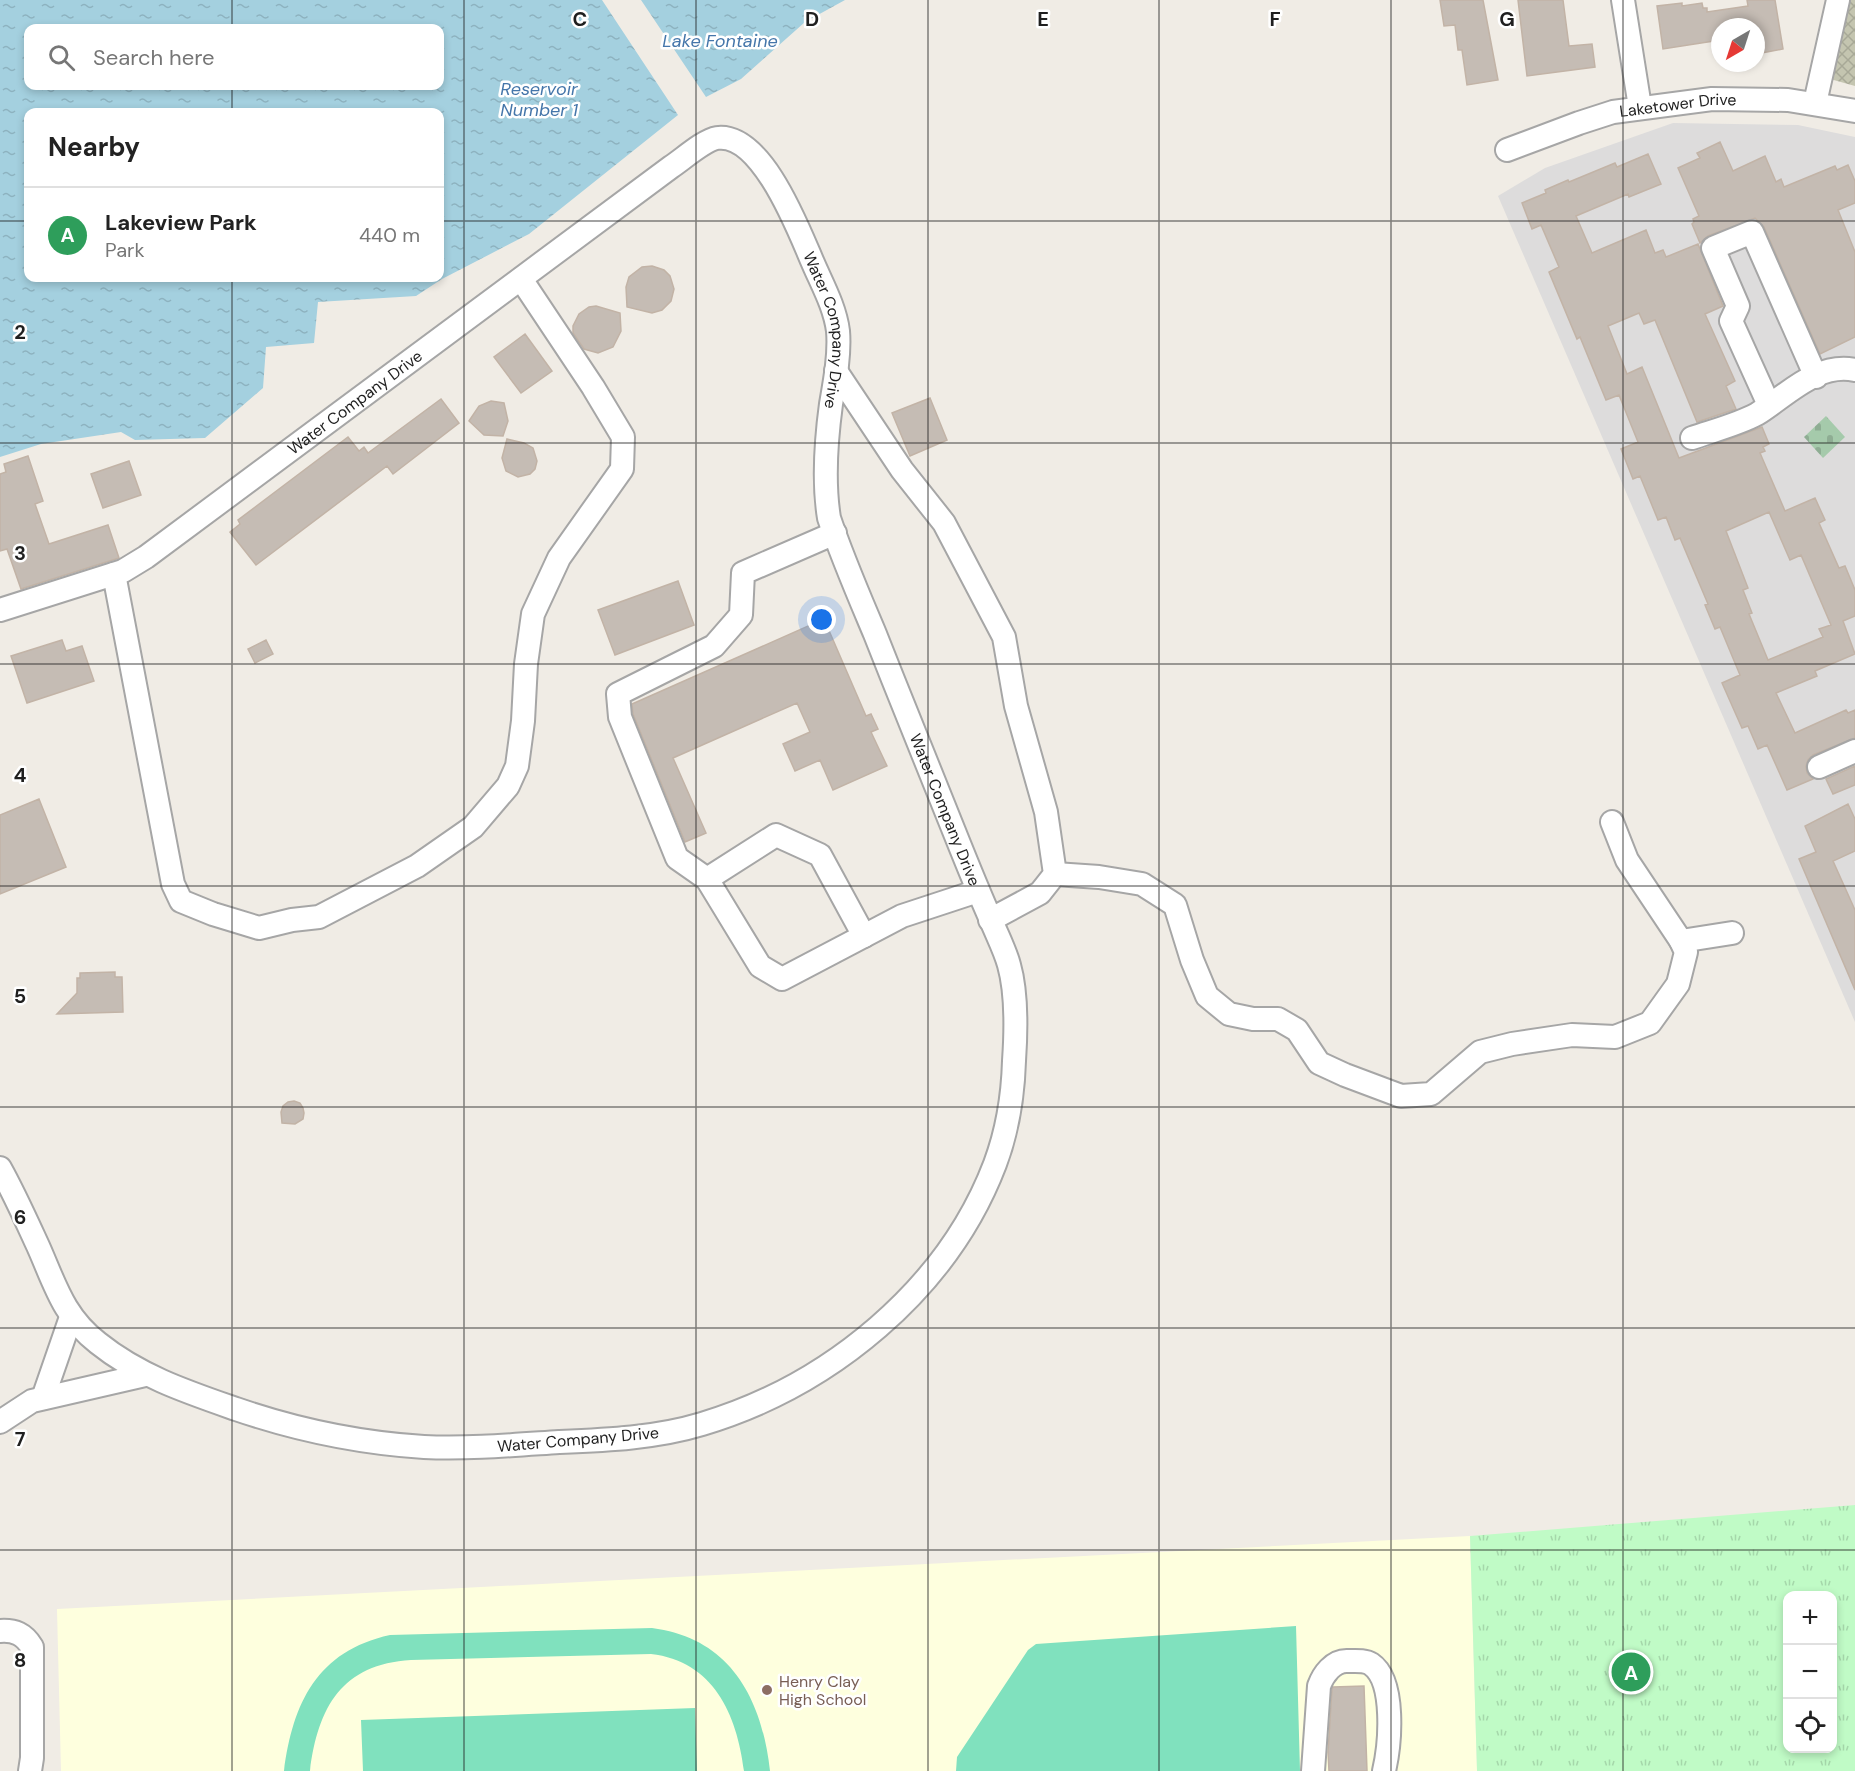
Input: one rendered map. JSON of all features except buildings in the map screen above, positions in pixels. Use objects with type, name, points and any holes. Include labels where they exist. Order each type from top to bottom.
[{"type":"street","points":[[1623,0],[1640,107]]},
{"type":"street","points":[[1815,103],[1838,0]]},
{"type":"street","name":"Laketower Drive","points":[[1507,150],[1613,112],[1640,107],[1740,98],[1815,103],[1855,111]]},
{"type":"street","name":"Water Company Drive","points":[[0,610],[123,571],[146,557],[709,141],[717,138],[727,139],[746,149],[757,159],[778,187],[830,301],[838,332],[826,470],[826,501],[834,533],[1009,964],[1015,1024],[1014,1063],[1005,1129],[997,1160],[981,1197],[943,1258],[915,1291],[859,1342],[791,1387],[756,1404],[701,1424],[647,1436],[464,1448],[424,1447],[351,1439],[312,1432],[260,1417],[145,1375],[112,1355],[92,1339],[71,1317],[58,1297],[38,1247],[0,1168]]},
{"type":"street","points":[[1769,405],[1731,321],[1738,306],[1713,248],[1752,232],[1816,377]]},
{"type":"street","points":[[114,574],[173,884],[181,901],[213,914],[259,928],[292,920],[319,917],[417,866],[473,827],[508,786],[518,766],[526,664],[533,614],[559,558],[622,469],[623,437],[593,387],[521,279]]},
{"type":"street","points":[[1692,438],[1755,415],[1789,389],[1827,371],[1847,368],[1855,370]]},
{"type":"street","points":[[836,372],[902,470],[944,523],[1004,637],[1016,706],[1046,812],[1055,874],[1041,893],[990,920]]},
{"type":"street","points":[[834,533],[743,573],[741,615],[714,646],[618,694],[620,717],[676,858],[707,879],[760,966],[782,979],[902,916],[978,891]]},
{"type":"street","points":[[1820,766],[1855,751]]},
{"type":"street","points":[[1055,874],[1099,877],[1142,884],[1175,905],[1192,960],[1207,996],[1229,1014],[1253,1019],[1278,1019],[1297,1030],[1319,1063],[1345,1076],[1401,1096],[1431,1094],[1480,1052],[1512,1044],[1572,1035],[1615,1037],[1650,1023],[1678,984],[1686,952],[1627,860],[1612,822]]},
{"type":"street","points":[[707,879],[776,835],[820,855],[864,936]]},
{"type":"street","points":[[1681,941],[1732,933]]},
{"type":"street","points":[[43,1398],[71,1317]]},
{"type":"street","points":[[3,1418],[32,1401],[145,1375]]},
{"type":"street","points":[[0,1631],[12,1630],[26,1638],[32,1647],[30,1771]]},
{"type":"street","points":[[1313,1771],[1319,1686],[1324,1674],[1343,1660],[1368,1662],[1376,1669],[1383,1681],[1389,1710],[1384,1771]]},
{"type":"shaded area","points":[[1835,0],[1855,0],[1855,86],[1823,77]]},
{"type":"shaded area","points":[[1673,123],[1798,125],[1855,137],[1855,1022],[1498,196],[1545,168]]},
{"type":"shaded area","name":"Henry Clay High School","points":[[1470,1536],[1477,1771],[61,1771],[57,1609]]},
{"type":"green space","points":[[1826,416],[1845,437],[1823,458],[1804,437]]},
{"type":"green space","points":[[1855,1505],[1855,1771],[1477,1771],[1470,1536]]},
{"type":"green space","points":[[1296,1626],[1300,1771],[956,1771],[957,1757],[1028,1650],[1036,1644]]},
{"type":"green space","points":[[652,1628],[679,1634],[702,1644],[722,1658],[737,1676],[750,1696],[759,1719],[770,1771],[744,1771],[741,1750],[728,1711],[706,1679],[691,1667],[673,1659],[651,1654],[411,1660],[387,1663],[367,1670],[351,1680],[338,1693],[319,1727],[310,1771],[284,1771],[294,1723],[302,1702],[313,1684],[327,1667],[344,1653],[365,1643],[390,1635]]},
{"type":"green space","points":[[695,1708],[697,1771],[363,1771],[361,1720]]},
{"type":"water","name":"Reservoir Number 1","points":[[0,0],[602,0],[678,115],[529,234],[444,278],[444,108],[24,108],[24,282],[437,282],[416,296],[318,302],[314,343],[266,347],[263,388],[205,438],[135,440],[121,432],[41,444],[0,457]]},
{"type":"water","name":"Lake Fontaine","points":[[641,0],[845,0],[805,22],[741,79],[706,97]]},
{"type":"place","name":"Lakeview Park","points":[[1631,1672]]},
{"type":"place","name":"Henry Clay High School","points":[[767,1690]]}]
